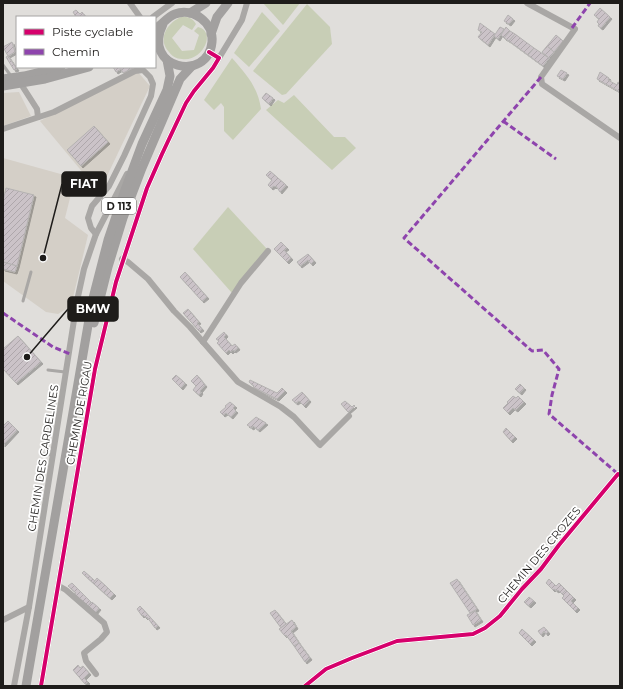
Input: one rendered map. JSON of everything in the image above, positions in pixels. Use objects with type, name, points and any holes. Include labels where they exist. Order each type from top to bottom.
[{"type":"main road","points":[[190,13],[206,3]]},
{"type":"main road","points":[[211,34],[217,17],[228,3]]},
{"type":"main road","points":[[182,12],[190,13],[197,15],[204,20],[208,26],[212,40],[209,52],[202,61],[192,66],[179,66],[167,60],[158,50],[159,26],[175,14],[182,12]]},
{"type":"main road","name":"D 113","points":[[26,686],[92,302],[108,240],[125,190],[142,144],[167,90],[170,76],[167,60]]},
{"type":"main road","name":"D 113","points":[[82,358],[87,349],[108,267],[123,218],[142,168],[180,79],[192,66]]},
{"type":"main road","points":[[3,86],[13,79],[57,68]]},
{"type":"main road","points":[[13,79],[61,75],[86,68]]},
{"type":"street","points":[[130,3],[139,16]]},
{"type":"street","points":[[154,16],[172,3],[175,14]]},
{"type":"street","name":"CHEMIN DE RIGAU","points":[[41,686],[95,369],[111,299],[122,260],[147,188],[186,103],[213,68],[242,20],[247,3]]},
{"type":"street","points":[[527,3],[575,29],[541,77],[542,84],[620,138]]},
{"type":"street","points":[[209,52],[219,58]]},
{"type":"street","points":[[3,129],[54,112],[135,71],[143,70],[150,77],[152,84],[151,96],[109,186],[92,206],[88,218],[91,228],[96,234]]},
{"type":"street","points":[[13,79],[37,109],[38,117]]},
{"type":"street","name":"CHEMIN DES CARDELINES","points":[[14,686],[29,607],[84,269],[96,234],[142,144]]},
{"type":"street","points":[[203,342],[241,283],[268,251]]},
{"type":"street","points":[[122,260],[128,262],[148,279],[174,311],[238,382],[281,407],[294,417],[320,445],[349,416]]},
{"type":"street","name":"CHEMIN DES CROZES","points":[[305,686],[326,669],[397,641],[473,634],[485,628],[500,616],[522,589],[542,569],[559,545],[618,474],[620,475]]},
{"type":"street","points":[[59,586],[66,590],[104,623],[107,632],[84,653],[86,661],[96,674]]},
{"type":"street","points":[[3,620],[29,607]]},
{"type":"lane","points":[[3,65],[13,79]]},
{"type":"lane","points":[[23,301],[31,272]]},
{"type":"lane","points":[[48,370],[67,372]]},
{"type":"lane","points":[[41,454],[54,455]]},
{"type":"shaded area","points":[[137,71],[150,86],[107,176],[94,186],[40,121]]},
{"type":"shaded area","points":[[19,92],[31,116],[3,126],[3,93]]},
{"type":"shaded area","points":[[3,158],[75,178],[65,218],[88,235],[71,306],[58,314],[46,312],[3,281]]},
{"type":"green space","points":[[263,3],[300,3],[283,25]]},
{"type":"green space","points":[[307,4],[330,27],[332,44],[286,94],[282,95],[253,71]]},
{"type":"green space","points":[[262,12],[280,31],[249,67],[234,53]]},
{"type":"green space","points":[[181,17],[190,18],[196,24],[192,30],[183,25],[172,38],[182,51],[194,50],[199,35],[194,31],[198,27],[204,30],[206,34],[207,40],[205,46],[196,56],[189,59],[174,57],[165,47],[164,42],[165,32],[168,27]]},
{"type":"green space","points":[[232,58],[247,75],[254,87],[261,109],[233,140],[224,131],[224,107],[221,103],[214,110],[204,100]]},
{"type":"green space","points":[[294,95],[334,137],[345,137],[356,148],[332,170],[266,110],[278,100],[284,103]]},
{"type":"green space","points":[[228,207],[267,249],[232,293],[193,249]]},
{"type":"building","points":[[600,8],[610,17],[601,28],[598,26],[599,24],[597,22],[599,19],[594,15]]},
{"type":"building","points":[[76,10],[80,14],[82,12],[85,16],[75,16],[73,12]]},
{"type":"building","points":[[508,15],[513,19],[509,24],[504,21]]},
{"type":"building","points":[[480,23],[495,34],[488,45],[478,37],[482,32],[478,30]]},
{"type":"building","points":[[500,27],[504,29],[498,39],[494,36]]},
{"type":"building","points":[[506,27],[510,31],[504,38],[501,35]]},
{"type":"building","points":[[510,31],[515,34],[509,41],[504,38]]},
{"type":"building","points":[[515,34],[534,48],[528,55],[509,41]]},
{"type":"building","points":[[556,35],[563,41],[554,52],[547,46]]},
{"type":"building","points":[[12,42],[15,52],[8,56],[3,47]]},
{"type":"building","points":[[547,46],[554,52],[549,58],[542,52]]},
{"type":"building","points":[[534,48],[549,58],[543,66],[528,55]]},
{"type":"building","points":[[8,56],[17,69],[14,70],[6,57]]},
{"type":"building","points":[[114,68],[133,68],[123,73],[121,69],[116,72]]},
{"type":"building","points":[[561,70],[567,73],[563,79],[557,76]]},
{"type":"building","points":[[600,72],[609,78],[608,80],[617,85],[618,82],[620,83],[620,92],[597,79]]},
{"type":"building","points":[[266,93],[273,98],[269,104],[262,98]]},
{"type":"building","points":[[94,126],[108,142],[81,166],[67,150]]},
{"type":"building","points":[[270,171],[286,185],[280,192],[276,186],[271,188],[268,185],[272,180],[266,175]]},
{"type":"building","points":[[6,188],[34,195],[17,266],[3,262],[3,201]]},
{"type":"building","points":[[281,242],[287,248],[284,250],[291,258],[287,262],[274,249]]},
{"type":"building","points":[[308,254],[314,261],[311,264],[308,260],[300,266],[297,262]]},
{"type":"building","points":[[3,262],[17,266],[15,272],[3,269]]},
{"type":"building","points":[[185,272],[207,297],[202,301],[180,277]]},
{"type":"building","points":[[188,309],[199,322],[197,323],[202,329],[199,331],[183,313]]},
{"type":"building","points":[[224,332],[226,335],[224,337],[232,346],[235,344],[238,348],[234,351],[233,350],[231,352],[229,350],[226,353],[217,343],[219,341],[216,339]]},
{"type":"building","points":[[18,336],[41,362],[16,383],[3,369],[3,349]]},
{"type":"building","points":[[176,375],[185,383],[181,388],[172,379]]},
{"type":"building","points":[[197,375],[205,385],[200,391],[201,392],[199,395],[193,390],[196,386],[191,381]]},
{"type":"building","points":[[250,380],[277,393],[282,388],[285,391],[277,399],[253,387],[254,386],[249,382]]},
{"type":"building","points":[[520,384],[524,388],[520,393],[515,389]]},
{"type":"building","points":[[302,392],[309,400],[304,406],[299,401],[296,403],[292,400]]},
{"type":"building","points":[[513,396],[516,398],[518,396],[524,402],[516,410],[513,408],[508,413],[503,408]]},
{"type":"building","points":[[345,401],[352,407],[354,405],[355,406],[348,412],[341,404]]},
{"type":"building","points":[[230,402],[235,406],[233,408],[236,411],[231,417],[226,413],[223,415],[220,412]]},
{"type":"building","points":[[256,417],[266,423],[258,430],[253,426],[252,428],[247,425]]},
{"type":"building","points":[[8,421],[17,430],[3,445],[3,426]]},
{"type":"building","points":[[506,428],[515,437],[511,441],[503,432]]},
{"type":"building","points":[[84,571],[95,581],[93,583],[82,573]]},
{"type":"building","points":[[97,578],[108,588],[104,593],[93,583]]},
{"type":"building","points":[[457,579],[477,609],[470,613],[450,583]]},
{"type":"building","points":[[549,579],[556,586],[559,583],[566,590],[562,594],[558,590],[553,590],[546,583]]},
{"type":"building","points":[[72,583],[91,602],[88,606],[74,594],[76,593],[68,586]]},
{"type":"building","points":[[108,588],[114,594],[110,598],[104,593]]},
{"type":"building","points":[[566,590],[574,598],[571,601],[578,608],[575,611],[562,598],[564,596],[562,594]]},
{"type":"building","points":[[529,597],[534,601],[529,606],[524,602]]},
{"type":"building","points":[[92,602],[99,608],[95,613],[88,606]]},
{"type":"building","points":[[140,606],[158,626],[155,628],[147,617],[142,616],[137,609]]},
{"type":"building","points":[[275,610],[286,624],[281,628],[270,613]]},
{"type":"building","points":[[475,611],[481,620],[473,625],[467,615]]},
{"type":"building","points":[[292,620],[296,627],[291,631],[299,643],[294,646],[286,635],[285,636],[279,629]]},
{"type":"building","points":[[544,627],[548,632],[546,634],[544,631],[541,635],[538,631]]},
{"type":"building","points":[[522,629],[534,640],[530,644],[519,633]]},
{"type":"building","points":[[299,643],[310,658],[305,662],[294,646]]},
{"type":"building","points":[[78,665],[80,668],[83,666],[89,673],[84,678],[88,682],[85,684],[73,670]]},
{"type":"marked path","points":[[572,28],[590,3]]},
{"type":"marked path","points":[[541,77],[404,238],[532,351],[543,350],[559,369],[549,414],[618,474]]},
{"type":"marked path","points":[[503,121],[556,159]]},
{"type":"marked path","points":[[3,313],[53,347],[70,354]]},
{"type":"cycle path","points":[[41,686],[95,369],[116,282],[147,188],[162,154],[186,103],[219,58],[209,52]]},
{"type":"cycle path","points":[[305,686],[326,669],[397,641],[473,634],[485,628],[500,616],[541,569],[618,474],[620,475]]},
{"type":"place","name":"FIAT","points":[[43,258]]},
{"type":"place","name":"BMW","points":[[27,357]]}]
